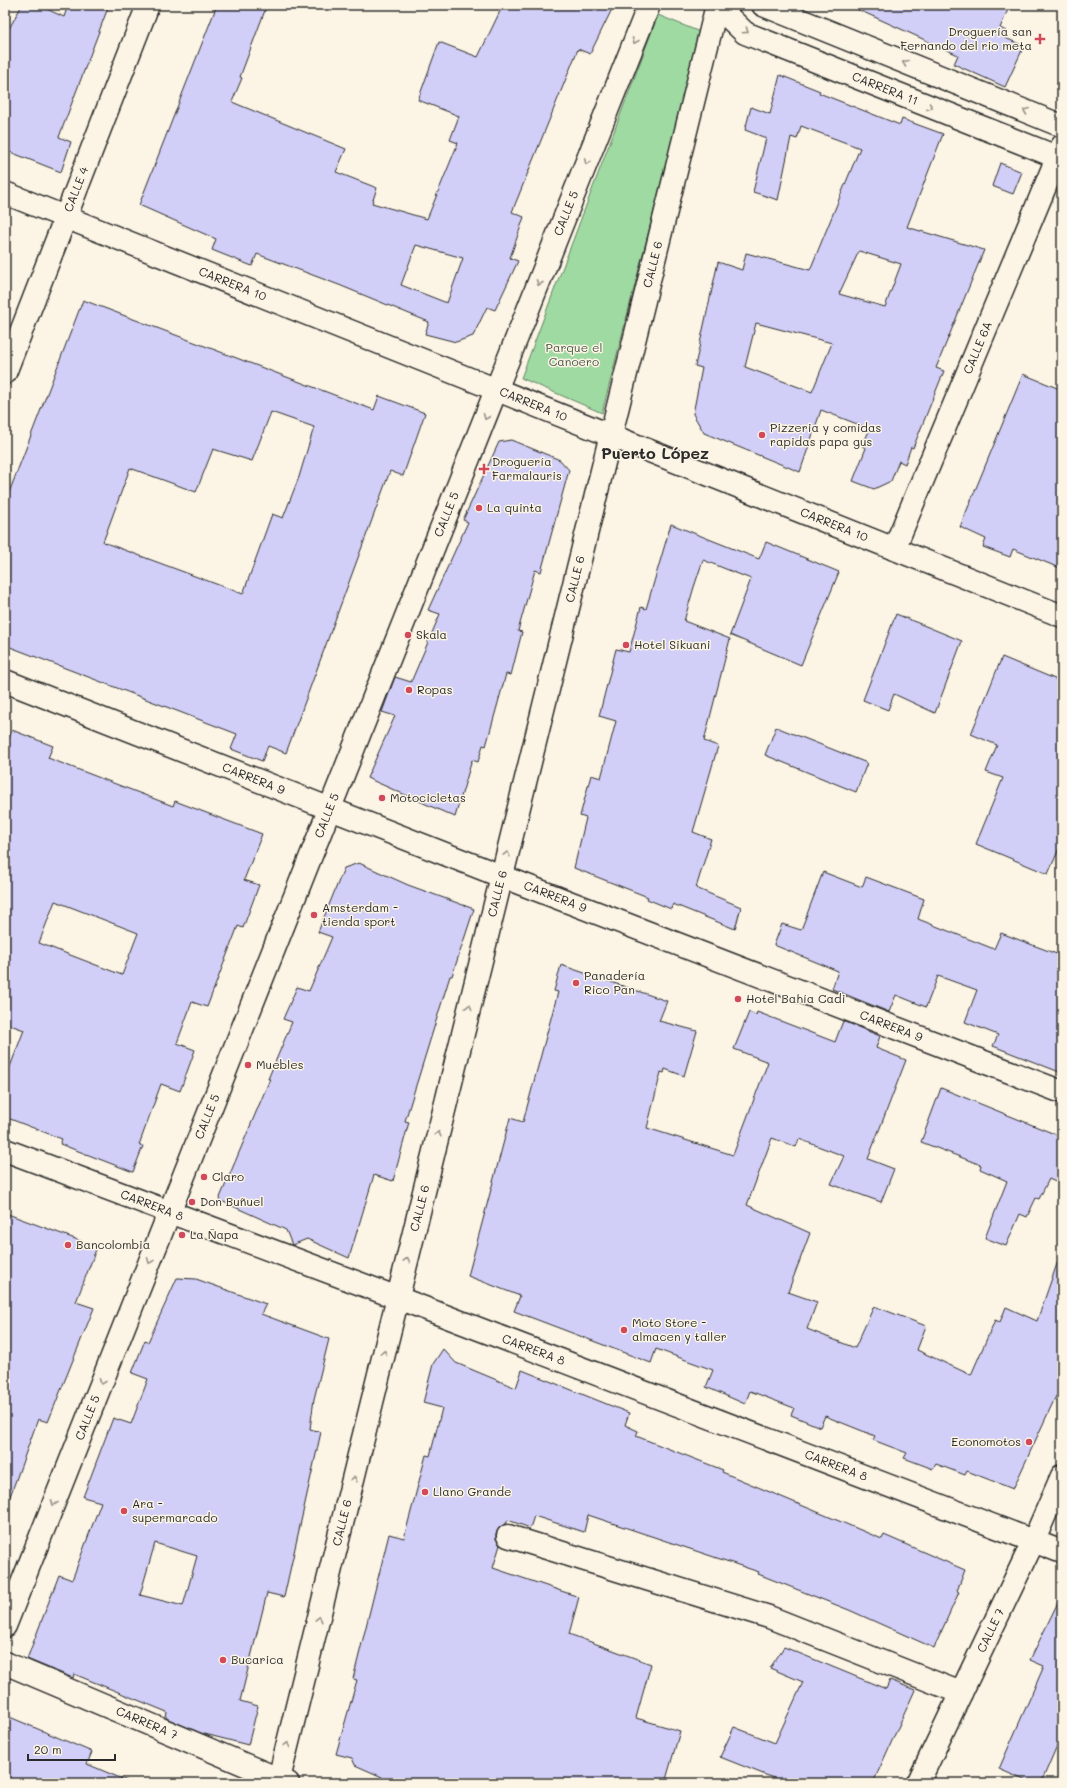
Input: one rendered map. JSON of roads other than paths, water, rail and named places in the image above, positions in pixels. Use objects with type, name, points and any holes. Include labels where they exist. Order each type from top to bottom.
[{"type":"street","name":"CALLE 4","points":[[5,373],[148,5]]},
{"type":"street","name":"CALLE 5","points":[[5,1626],[649,5]]},
{"type":"street","name":"CARRERA 11","points":[[717,5],[745,33],[1060,154]]},
{"type":"street","name":"CALLE 6","points":[[282,1782],[398,1298],[717,5]]},
{"type":"street","points":[[763,5],[1062,126]]},
{"type":"street","name":"CALLE 6A","points":[[894,549],[1060,154]]},
{"type":"street","name":"CARRERA 10","points":[[5,193],[1062,616]]},
{"type":"street","name":"CARRERA 9","points":[[5,681],[502,876],[1062,1092]]},
{"type":"street","name":"CARRERA 8","points":[[5,1150],[398,1298],[1034,1540],[1062,1552]]},
{"type":"street","name":"CALLE 7","points":[[918,1783],[1034,1540],[1062,1476]]},
{"type":"street","points":[[508,1536],[769,1617],[961,1693]]},
{"type":"street","name":"CARRERA 7","points":[[5,1663],[282,1782]]},
{"type":"place","name":"Droguería san Fernando del rio meta","points":[[1040,39]]},
{"type":"place","name":"Pizzeria y comidas rapidas papa gus","points":[[762,435]]},
{"type":"place","name":"Droguería Farmalauris","points":[[484,469]]},
{"type":"place","name":"La quinta","points":[[479,508]]},
{"type":"place","name":"Skala","points":[[408,635]]},
{"type":"place","name":"Hotel Sikuani","points":[[626,645]]},
{"type":"place","name":"Ropas","points":[[409,690]]},
{"type":"place","name":"Motocicletas","points":[[382,798]]},
{"type":"place","name":"Amsterdam - tienda sport","points":[[314,915]]},
{"type":"place","name":"Panadería Rico Pan","points":[[576,983]]},
{"type":"place","name":"Hotel Bahía Cadi","points":[[738,999]]},
{"type":"place","name":"Muebles","points":[[248,1065]]},
{"type":"place","name":"Claro","points":[[204,1177]]},
{"type":"place","name":"Don Buñuel","points":[[192,1202]]},
{"type":"place","name":"La Ñapa","points":[[182,1235]]},
{"type":"place","name":"Bancolombia","points":[[68,1245]]},
{"type":"place","name":"Moto Store - almacen y taller","points":[[624,1330]]},
{"type":"place","name":"Economotos","points":[[1029,1442]]},
{"type":"place","name":"Llano Grande","points":[[425,1492]]},
{"type":"place","name":"Ara - supermarcado","points":[[124,1511]]},
{"type":"place","name":"Bucarica","points":[[223,1660]]},
{"type":"district","name":"Puerto López","points":[[655,453]]},
{"type":"park label","name":"Parque el Canoero","points":[[574,355]]}]
